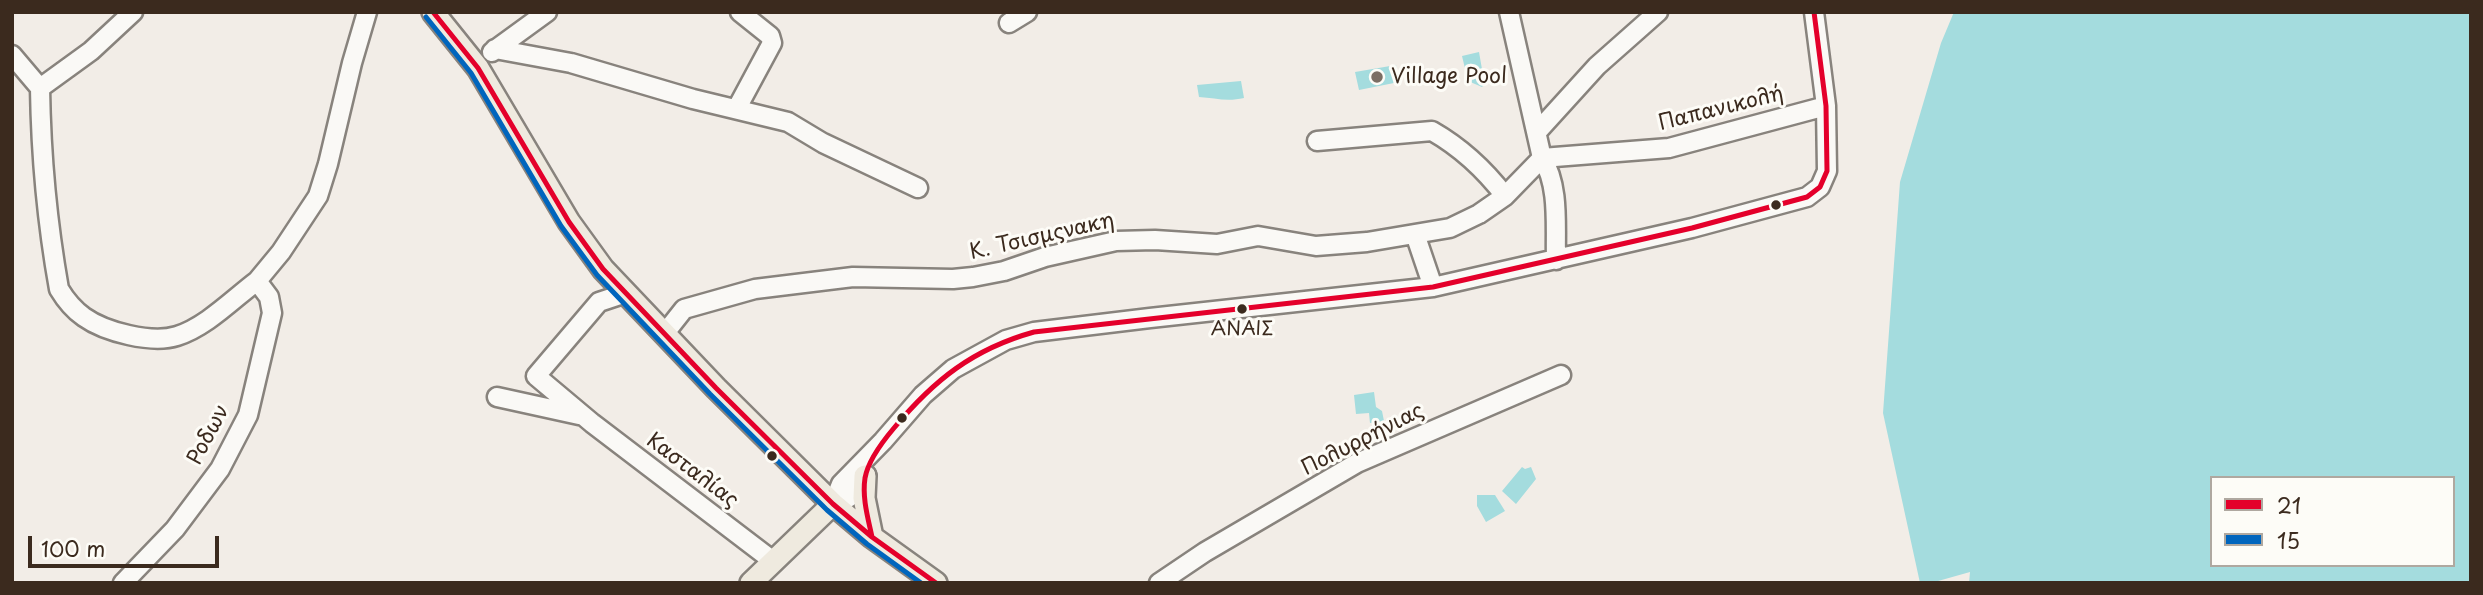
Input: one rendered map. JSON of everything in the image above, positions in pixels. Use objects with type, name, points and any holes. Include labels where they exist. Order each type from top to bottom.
[{"type":"main road","points":[[433,12],[478,68],[573,230],[603,269],[716,388],[832,504],[929,581]]},
{"type":"main road","points":[[865,476],[864,498],[872,537]]},
{"type":"main road","points":[[751,583],[832,504]]},
{"type":"street","points":[[40,88],[91,51],[133,12]]},
{"type":"street","points":[[12,55],[40,88],[44,183],[59,289],[82,316],[100,326],[160,340],[178,336],[194,328],[258,283],[318,196],[367,12]]},
{"type":"street","points":[[478,68],[495,49],[547,12]]},
{"type":"street","points":[[737,108],[772,43],[770,36],[740,12]]},
{"type":"street","points":[[1009,23],[1027,12]]},
{"type":"street","points":[[1509,12],[1542,158],[1550,170],[1556,260]]},
{"type":"street","points":[[832,504],[841,484],[915,403],[953,369],[984,351],[1020,336],[1150,318],[1433,286],[1692,229],[1807,197],[1820,187],[1827,171],[1826,106],[1814,12]]},
{"type":"street","points":[[1537,132],[1597,66],[1655,13]]},
{"type":"street","points":[[495,49],[571,63],[693,99],[788,122],[823,143],[918,188]]},
{"type":"street","name":"Παπανικολή","points":[[1542,158],[1669,148],[1826,106]]},
{"type":"street","points":[[1317,141],[1432,131],[1471,160],[1505,196]]},
{"type":"street","name":"Κ. Τσισμςνακη","points":[[665,333],[684,309],[755,289],[853,277],[973,277],[1116,241],[1155,240],[1217,244],[1258,236],[1316,246],[1450,228],[1479,214],[1505,196],[1542,158]]},
{"type":"street","points":[[1415,234],[1433,286]]},
{"type":"street","points":[[603,269],[599,302],[626,293]]},
{"type":"street","name":"Ροδων","points":[[123,583],[175,528],[220,469],[248,415],[272,313],[269,297],[258,283]]},
{"type":"street","name":"Κασταλίας","points":[[599,302],[536,376],[583,416],[773,561]]},
{"type":"street","name":"Πολυρρήνιας","points":[[1159,583],[1205,552],[1357,463],[1561,375]]},
{"type":"street","name":"Κασταλίας","points":[[497,397],[583,416]]},
{"type":"street","points":[[832,504],[846,502],[852,497],[883,441]]},
{"type":"water","points":[[1954,12],[2471,12],[2471,583],[1969,583],[1970,572],[1931,583],[1920,583],[1883,413],[1900,182],[1941,43]]},
{"type":"water","points":[[1479,52],[1483,75],[1489,79],[1482,87],[1468,81],[1462,56]]},
{"type":"water","name":"Village Pool","points":[[1396,65],[1399,82],[1359,90],[1355,72]]},
{"type":"water","points":[[1241,81],[1244,98],[1227,100],[1199,97],[1197,85]]},
{"type":"water","points":[[1374,392],[1376,407],[1382,411],[1384,421],[1370,423],[1369,413],[1356,414],[1354,395]]},
{"type":"water","points":[[1522,467],[1531,467],[1536,479],[1516,504],[1502,491]]},
{"type":"water","points":[[1477,495],[1495,495],[1505,511],[1486,522],[1477,506]]},
{"type":"transit line","name":"21","points":[[433,12],[478,68],[569,222],[603,269],[716,388],[833,504],[872,537],[936,583]]},
{"type":"transit line","name":"21","points":[[872,537],[864,485],[869,465],[881,445],[924,395],[956,368],[1012,339],[1034,332],[1433,287],[1692,228],[1807,197],[1820,187],[1827,171],[1826,106],[1814,12]]},
{"type":"transit line","name":"15","points":[[426,17],[471,73],[561,226],[597,275],[710,394],[827,510],[867,544],[921,583]]},
{"type":"place","name":"Village Pool","points":[[1377,77]]},
{"type":"place","name":"ΑΝΑΙΣ","points":[[1242,309]]}]
